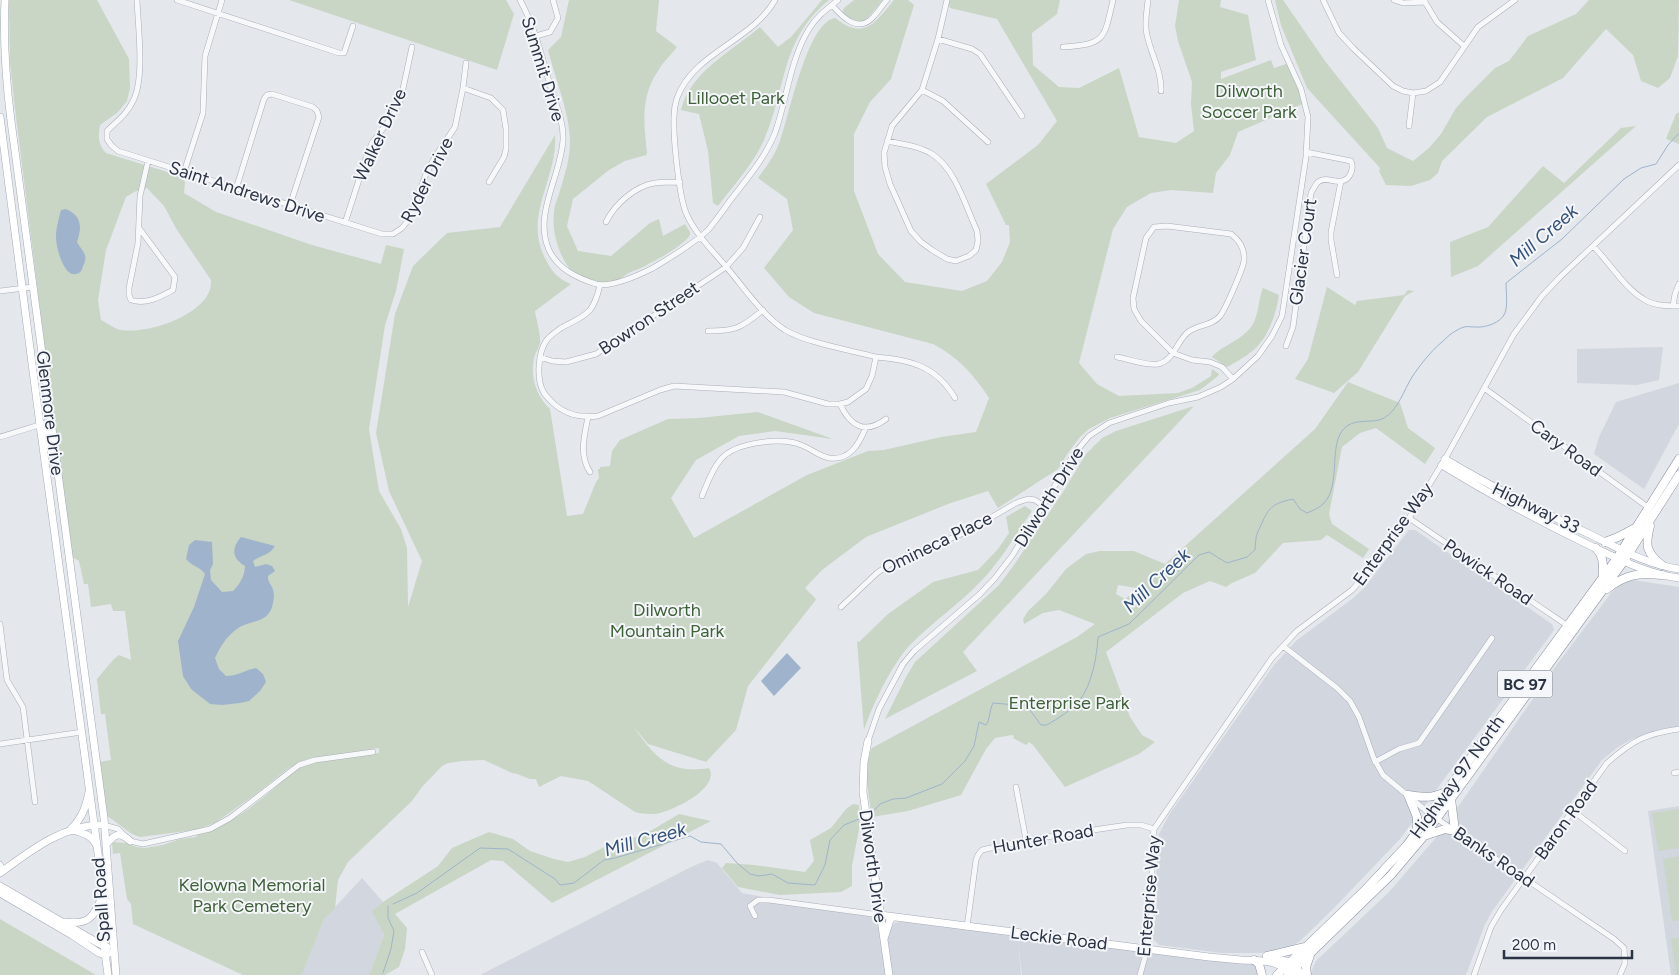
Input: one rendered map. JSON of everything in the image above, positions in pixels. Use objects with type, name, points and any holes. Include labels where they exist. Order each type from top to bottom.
[{"type":"highway","name":"Highway 97 North","points":[[1626,551],[1637,527],[1679,459]]},
{"type":"highway","name":"Highway 97 North","points":[[1433,816],[1451,799],[1600,594],[1620,559],[1652,517],[1679,475]]},
{"type":"highway","points":[[1652,517],[1648,536],[1648,549],[1652,558],[1662,566]]},
{"type":"highway","points":[[1605,542],[1637,527]]},
{"type":"highway","points":[[1596,548],[1603,559],[1603,576]]},
{"type":"highway","name":"Highway 97 North","points":[[1277,975],[1290,970],[1420,833],[1433,816],[1447,791],[1603,576],[1620,559]]},
{"type":"highway","points":[[1600,594],[1618,580],[1628,576],[1641,573],[1662,575]]},
{"type":"highway","points":[[1568,626],[1568,638]]},
{"type":"highway","points":[[1408,795],[1425,798],[1435,797],[1447,791]]},
{"type":"highway","points":[[1408,795],[1417,817],[1420,833],[1445,829],[1455,831],[1451,799]]},
{"type":"highway","points":[[1267,956],[1309,950],[1306,967],[1307,975]]},
{"type":"highway","points":[[1254,960],[1259,964],[1262,975]]},
{"type":"main road","name":"Glenmore Drive","points":[[3,0],[6,75],[11,121],[42,344],[104,825]]},
{"type":"main road","name":"Glenmore Drive","points":[[0,117],[1,142],[23,288],[95,825]]},
{"type":"main road","points":[[23,288],[29,300],[42,344]]},
{"type":"main road","points":[[40,425],[46,431],[58,475]]},
{"type":"main road","name":"Highway 33","points":[[1443,462],[1505,494],[1648,562],[1679,569]]},
{"type":"main road","name":"Highway 33","points":[[1443,462],[1526,514],[1645,570],[1679,578]]},
{"type":"main road","name":"Dilworth Drive","points":[[868,741],[863,776],[863,792],[889,975]]},
{"type":"main road","points":[[71,829],[104,825],[90,788]]},
{"type":"main road","points":[[1,869],[71,829],[77,823],[85,808],[90,788]]},
{"type":"main road","name":"Spall Road","points":[[95,825],[103,890],[104,945],[108,975]]},
{"type":"main road","name":"Spall Road","points":[[104,825],[116,975]]},
{"type":"main road","points":[[71,829],[88,834],[94,840],[98,849]]},
{"type":"main road","points":[[106,845],[114,836],[120,834],[130,841]]},
{"type":"main road","points":[[0,886],[114,951]]},
{"type":"main road","points":[[62,921],[81,922],[89,919],[97,911],[103,890]]},
{"type":"main road","points":[[0,893],[99,953],[105,955],[114,951]]},
{"type":"main road","name":"Leckie Road","points":[[880,915],[1238,960],[1271,961],[1290,970]]},
{"type":"main road","points":[[884,939],[890,920],[894,917]]},
{"type":"main road","name":"Leckie Road","points":[[1238,960],[1244,957],[1267,956],[1290,970]]},
{"type":"main road","points":[[1290,970],[1303,975]]},
{"type":"street","name":"Saint Andrews Drive","points":[[137,0],[140,66],[138,85],[134,100],[123,116],[108,131],[107,139],[111,145],[118,151],[236,189],[382,234],[393,234]]},
{"type":"street","points":[[177,0],[340,53],[344,53],[353,26]]},
{"type":"street","points":[[184,172],[203,113],[205,56],[222,0]]},
{"type":"street","name":"Summit Drive","points":[[520,0],[536,36],[560,116],[563,138],[561,156],[546,210],[544,228],[549,250],[559,265],[579,279],[600,285],[620,282],[644,273],[708,229],[768,150],[798,51],[809,29],[838,0]]},
{"type":"street","points":[[536,36],[550,32],[558,18],[553,0]]},
{"type":"street","points":[[776,0],[763,18],[705,61],[692,74],[677,98],[674,115],[680,182],[686,213],[700,236],[762,310],[777,324],[798,336],[876,357],[896,358],[914,362],[939,377],[948,386],[955,398]]},
{"type":"street","points":[[832,5],[842,17],[852,24],[863,24],[873,18],[887,0]]},
{"type":"street","points":[[887,141],[919,148],[932,154],[948,169],[977,231],[978,241],[976,250],[969,256],[956,261],[947,259],[921,242],[911,231],[890,184],[885,167],[884,153],[887,141],[892,126],[922,90],[938,39],[947,0]]},
{"type":"street","points":[[1062,48],[1096,42],[1106,28],[1113,0]]},
{"type":"street","points":[[1148,0],[1146,35],[1162,82],[1161,91]]},
{"type":"street","name":"Dilworth Drive","points":[[868,741],[879,709],[903,664],[914,651],[980,594],[990,583],[1012,556],[1074,454],[1089,436],[1109,423],[1169,403],[1198,396],[1221,387],[1233,379],[1258,356],[1272,336],[1282,316],[1306,152],[1308,117],[1301,89],[1281,45],[1268,0]]},
{"type":"street","points":[[1323,0],[1339,33],[1354,49],[1393,86],[1413,93],[1426,91],[1440,82],[1478,26],[1515,0]]},
{"type":"street","points":[[1394,0],[1403,3],[1425,1],[1437,22],[1464,46]]},
{"type":"street","points":[[938,39],[972,49],[980,54],[1022,116]]},
{"type":"street","name":"Walker Drive","points":[[344,223],[372,144],[394,114],[401,98],[412,47]]},
{"type":"street","name":"Ryder Drive","points":[[393,234],[402,228],[410,218],[426,174],[455,127],[466,63]]},
{"type":"street","points":[[463,88],[491,98],[503,110],[506,149],[496,172],[489,182]]},
{"type":"street","points":[[922,90],[943,101],[988,142]]},
{"type":"street","points":[[1409,126],[1413,93]]},
{"type":"street","points":[[236,189],[264,99],[267,95],[272,94],[313,107],[318,111],[319,117],[290,205]]},
{"type":"street","name":"Glacier Court","points":[[1286,346],[1293,327],[1311,192],[1317,183],[1325,179],[1342,181],[1346,179],[1352,172],[1353,166],[1352,161],[1306,152]]},
{"type":"street","points":[[140,228],[174,277],[175,285],[173,290],[156,299],[138,302],[131,300],[129,288],[140,228],[138,214],[140,196],[148,161]]},
{"type":"street","name":"Enterprise Way","points":[[1140,975],[1147,948],[1152,906],[1150,850],[1154,829],[1272,658],[1297,631],[1352,590],[1368,572],[1408,518],[1443,462],[1514,334],[1542,296],[1679,165]]},
{"type":"street","name":"Glacier Court","points":[[1337,275],[1331,232],[1342,181]]},
{"type":"street","points":[[606,222],[612,210],[635,191],[655,183],[680,182]]},
{"type":"street","name":"Bowron Street","points":[[540,357],[552,361],[566,362],[596,354],[726,267],[744,248],[760,217]]},
{"type":"street","points":[[1117,357],[1150,364],[1160,364],[1173,353],[1186,334],[1198,326],[1210,324],[1220,316],[1230,297],[1244,260],[1243,249],[1238,240],[1231,234],[1167,226],[1154,227],[1146,238],[1133,298],[1134,309],[1141,321],[1173,353],[1192,360],[1210,362],[1222,367],[1233,379]]},
{"type":"street","points":[[1593,246],[1633,291],[1646,301],[1658,305],[1676,306],[1675,294],[1679,284]]},
{"type":"street","points":[[600,285],[597,298],[590,310],[547,340],[540,357],[538,373],[543,392],[559,408],[579,416],[598,416],[674,386],[784,392],[828,404],[840,404],[848,402],[866,389],[872,376],[876,357]]},
{"type":"street","points":[[0,291],[33,287]]},
{"type":"street","points":[[708,331],[734,330],[762,310]]},
{"type":"street","name":"Cary Road","points":[[1484,388],[1649,508]]},
{"type":"street","points":[[840,404],[845,415],[854,424],[866,427],[877,426],[886,419]]},
{"type":"street","points":[[588,417],[582,451],[585,464],[590,472]]},
{"type":"street","points":[[0,438],[52,422]]},
{"type":"street","points":[[702,496],[708,481],[722,458],[738,448],[771,441],[783,441],[800,445],[828,458],[842,457],[853,452],[866,427]]},
{"type":"street","name":"Omineca Place","points":[[841,607],[877,573],[890,564],[966,532],[1016,503],[1028,499],[1035,500],[1042,505]]},
{"type":"street","name":"Powick Road","points":[[1408,518],[1568,626]]},
{"type":"street","points":[[0,624],[2,655],[7,680],[23,707],[35,802]]},
{"type":"street","points":[[1375,762],[1400,748],[1419,743],[1492,638]]},
{"type":"street","name":"Banks Road","points":[[1283,646],[1337,688],[1350,701],[1359,717],[1375,762],[1383,775],[1433,816],[1614,939],[1624,948],[1625,963],[1620,975]]},
{"type":"street","name":"Baron Road","points":[[1474,975],[1491,927],[1501,910],[1607,763],[1622,750],[1647,735],[1679,729]]},
{"type":"street","points":[[0,744],[82,732]]},
{"type":"street","points":[[104,825],[118,829],[130,841],[136,843],[151,843],[210,829],[230,818],[299,765],[316,760],[373,752]]},
{"type":"street","points":[[1016,787],[1026,840]]},
{"type":"street","points":[[1572,810],[1625,850]]},
{"type":"street","name":"Hunter Road","points":[[967,927],[978,855],[982,850],[1026,840],[1126,826],[1141,826],[1154,829]]},
{"type":"street","points":[[755,916],[750,906],[758,900],[880,915]]},
{"type":"street","points":[[422,952],[432,975]]},
{"type":"shaded area","points":[[1663,347],[1659,380],[1637,385],[1577,383],[1577,349]]},
{"type":"shaded area","points":[[1679,383],[1679,424],[1644,489],[1594,454],[1599,437],[1616,402]]},
{"type":"shaded area","points":[[1409,530],[1415,530],[1552,624],[1554,630],[1400,839],[1300,941],[1289,948],[1269,953],[1222,953],[1159,945],[1153,939],[1157,905],[1156,850],[1159,834],[1169,815],[1274,665],[1296,641],[1365,587]]},
{"type":"shaded area","points":[[1633,580],[1679,587],[1679,727],[1658,730],[1632,739],[1602,760],[1493,910],[1485,924],[1466,975],[1311,975],[1316,961],[1389,892],[1440,833],[1555,667],[1612,592],[1623,583]]},
{"type":"shaded area","points":[[1679,806],[1679,975],[1671,975],[1648,811]]},
{"type":"shaded area","points":[[708,860],[717,863],[742,893],[878,918],[886,975],[480,975],[693,866]]},
{"type":"shaded area","points":[[362,878],[383,902],[373,911],[384,935],[369,975],[300,975],[324,919]]},
{"type":"shaded area","points":[[905,921],[1143,950],[1138,975],[1022,975],[1018,944],[1021,975],[891,975],[886,938],[888,930],[895,923]]},
{"type":"shaded area","points":[[1149,951],[1253,963],[1258,967],[1259,975],[1142,975]]},
{"type":"green space","points":[[9,0],[97,0],[129,59],[130,88],[127,101],[117,113],[100,125],[99,140],[101,147],[106,153],[180,176],[185,182],[184,193],[216,212],[312,245],[381,264],[386,245],[404,249],[396,291],[385,325],[369,429],[379,491],[401,529],[407,548],[408,607],[422,561],[389,491],[376,433],[395,314],[413,266],[447,233],[500,227],[555,135],[554,151],[539,213],[538,228],[540,244],[548,264],[559,278],[571,284],[535,311],[540,343],[534,358],[533,372],[538,392],[550,409],[567,516],[583,514],[599,478],[598,469],[610,466],[612,451],[620,440],[668,419],[758,412],[833,439],[775,431],[739,436],[696,460],[671,498],[694,538],[807,475],[868,451],[884,450],[941,437],[976,432],[989,398],[965,367],[942,349],[933,344],[814,313],[789,297],[764,268],[793,230],[787,199],[758,178],[778,146],[800,72],[816,36],[825,23],[835,18],[845,25],[861,28],[875,22],[894,0],[908,0],[914,5],[891,79],[870,102],[854,134],[854,191],[878,254],[905,282],[962,291],[987,281],[1002,262],[1010,242],[1009,225],[1006,225],[986,184],[1038,145],[1057,121],[997,19],[950,8],[948,0],[1060,0],[1057,14],[1032,33],[1033,65],[1059,87],[1079,88],[1119,68],[1139,137],[1176,143],[1194,131],[1191,104],[1192,82],[1175,26],[1179,0],[1221,0],[1220,7],[1248,15],[1256,60],[1221,72],[1221,79],[1271,60],[1274,68],[1289,63],[1305,103],[1238,132],[1230,155],[1216,173],[1213,193],[1171,190],[1151,193],[1127,207],[1113,229],[1079,363],[1097,384],[1119,396],[1178,393],[1192,388],[1211,376],[1212,369],[1219,374],[1218,376],[1200,390],[1110,418],[1089,429],[1080,437],[1058,469],[998,508],[988,491],[948,504],[866,537],[822,570],[805,588],[816,599],[815,601],[748,686],[736,730],[706,762],[648,744],[633,726],[656,754],[673,766],[683,769],[709,768],[711,776],[708,783],[692,798],[672,809],[662,812],[655,814],[640,813],[635,812],[588,781],[561,776],[539,787],[536,779],[512,773],[484,760],[448,763],[442,766],[422,787],[412,801],[348,862],[338,880],[335,908],[324,919],[302,974],[243,975],[133,924],[131,904],[127,899],[120,853],[113,854],[112,844],[114,842],[126,843],[145,848],[196,837],[240,815],[303,766],[313,762],[379,753],[379,748],[308,759],[289,768],[215,823],[195,830],[140,837],[132,834],[106,815],[100,762],[111,760],[105,714],[101,714],[97,679],[119,655],[131,660],[125,611],[113,611],[111,604],[91,607],[88,584],[84,584],[79,561],[71,556],[10,62]],"holes":[[[147,188],[164,206],[177,230],[211,280],[210,290],[203,301],[194,309],[171,322],[145,329],[121,330],[101,320],[98,300],[106,250],[126,197]]]},
{"type":"green space","points":[[289,0],[506,0],[514,14],[497,70]]},
{"type":"green space","points":[[569,0],[659,0],[656,31],[677,47],[660,68],[648,91],[645,111],[646,155],[625,161],[609,170],[573,199],[567,226],[578,251],[611,256],[650,223],[659,219],[663,236],[685,224],[690,235],[675,249],[661,257],[613,283],[597,287],[581,280],[568,267],[559,250],[554,231],[554,208],[566,168],[570,142],[568,120],[548,50],[561,37]]},
{"type":"green space","name":"Lillooet Park","points":[[822,0],[829,0],[813,15],[801,31],[793,48],[760,149],[718,206],[713,203],[708,151],[699,114],[681,110],[686,97],[693,84],[713,63],[760,27],[778,47],[791,37]]},
{"type":"green space","points":[[854,0],[882,0],[866,19],[857,22],[850,20],[842,13],[844,8]]},
{"type":"green space","points":[[1275,0],[1283,0],[1325,61],[1378,128],[1387,148],[1413,161],[1429,148],[1441,134],[1456,108],[1465,98],[1495,68],[1509,61],[1528,36],[1576,14],[1589,0],[1679,0],[1678,56],[1670,78],[1658,88],[1641,81],[1633,55],[1606,29],[1563,78],[1487,117],[1442,161],[1438,173],[1430,180],[1411,186],[1386,185],[1379,171],[1380,168],[1307,88],[1281,25]]},
{"type":"green space","points":[[1679,112],[1679,144],[1666,139],[1676,114]]},
{"type":"green space","points":[[1636,126],[1478,266],[1451,277],[1450,242],[1488,227],[1543,166],[1564,183],[1621,128]]},
{"type":"green space","points":[[1327,287],[1355,305],[1357,301],[1404,295],[1408,290],[1414,291],[1405,296],[1358,372],[1334,393],[1295,379],[1308,359]]},
{"type":"green space","points":[[1263,288],[1279,295],[1276,311],[1267,334],[1257,347],[1227,367],[1212,357],[1250,328],[1256,318]]},
{"type":"green space","name":"Enterprise Park","points":[[1348,382],[1400,403],[1408,428],[1435,448],[1425,464],[1376,428],[1360,433],[1342,447],[1329,514],[1332,524],[1369,549],[1363,558],[1327,535],[1321,540],[1283,543],[1255,573],[1226,587],[1210,581],[1183,593],[1106,652],[1130,717],[1142,735],[1155,742],[1139,754],[1065,787],[1029,742],[1026,745],[1013,738],[1014,736],[1012,735],[995,738],[986,749],[961,795],[908,811],[872,817],[868,791],[867,764],[872,748],[1077,637],[1095,624],[1059,610],[1043,613],[1024,624],[1023,619],[1028,611],[1046,594],[1066,569],[1086,554],[1100,551],[1134,551],[1165,564],[1315,429]],"holes":[[[1118,585],[1138,588],[1125,599],[1116,594]]]},
{"type":"green space","points":[[1194,406],[963,652],[977,671],[885,719],[915,662],[999,585],[1063,492],[1086,454],[1102,438],[1116,431]]},
{"type":"green space","points":[[1025,506],[1032,511],[990,571],[965,597],[918,637],[902,654],[883,686],[864,730],[857,641],[859,642],[888,614],[933,582],[978,570],[998,549],[1009,533],[1006,517]]},
{"type":"green space","points":[[853,804],[859,805],[860,824],[852,866],[852,886],[841,892],[780,895],[738,887],[722,868],[726,863],[805,872],[814,861],[810,840],[831,828],[846,809]]},
{"type":"green space","points":[[1679,809],[1679,848],[1658,851],[1652,813]]},
{"type":"green space","points":[[679,814],[711,821],[552,903],[503,861],[491,860],[395,914],[407,928],[405,949],[399,967],[385,975],[369,975],[384,935],[372,911],[438,866],[452,848],[489,832],[513,839],[530,851],[568,862],[585,857],[616,841],[642,836]]},
{"type":"green space","points":[[1679,856],[1679,920],[1672,921],[1663,859]]},
{"type":"green space","points":[[0,919],[96,975],[0,975]]},
{"type":"green space","points":[[1679,938],[1679,975],[1676,975],[1671,939]]},
{"type":"water","points":[[66,209],[78,219],[80,232],[77,242],[85,256],[82,270],[76,274],[71,274],[67,271],[61,260],[56,241],[56,230],[61,210]]},
{"type":"water","points":[[241,537],[275,546],[268,553],[253,561],[255,567],[266,564],[272,566],[275,571],[268,576],[274,592],[272,607],[270,612],[262,619],[241,626],[230,635],[215,658],[219,669],[226,676],[256,668],[263,674],[266,682],[260,691],[249,701],[222,705],[210,704],[191,689],[183,676],[178,641],[194,607],[205,574],[186,559],[189,545],[195,540],[212,542],[213,564],[210,570],[211,580],[222,592],[233,591],[242,579],[245,569],[245,566],[237,560],[234,553],[234,549]]},
{"type":"water","points":[[787,653],[801,668],[774,696],[761,681]]},
{"type":"waterway","name":"Mill Creek","points":[[870,815],[880,804],[893,799],[906,798],[942,784],[965,761],[974,746],[979,722],[986,725],[993,703],[1027,706],[1041,725],[1047,725],[1076,705],[1084,694],[1090,679],[1095,661],[1098,637],[1129,624],[1199,555],[1209,552],[1227,563],[1247,557],[1255,550],[1259,530],[1267,513],[1273,506],[1293,499],[1300,509],[1307,513],[1323,504],[1329,496],[1332,486],[1337,442],[1347,426],[1356,422],[1380,420],[1389,414],[1397,405],[1422,363],[1452,333],[1464,327],[1483,327],[1500,320],[1506,310],[1506,283],[1562,239],[1624,179],[1641,168],[1656,164],[1668,145],[1679,133]]},
{"type":"waterway","name":"Mill Creek","points":[[393,904],[417,893],[480,848],[508,849],[555,879],[560,885],[574,883],[604,860],[690,836],[701,842],[721,844],[737,863],[750,874],[759,876],[772,874],[788,883],[815,885],[825,865],[830,840],[844,825],[864,817]]},
{"type":"waterway","name":"Mill Creek","points":[[383,973],[391,949],[394,931],[388,918],[388,906]]},
{"type":"park label","name":"Dilworth Soccer Park","points":[[1249,101]]},
{"type":"park label","name":"Dilworth Mountain Park","points":[[667,620]]},
{"type":"park label","name":"Kelowna Memorial Park Cemetery","points":[[252,895]]}]
